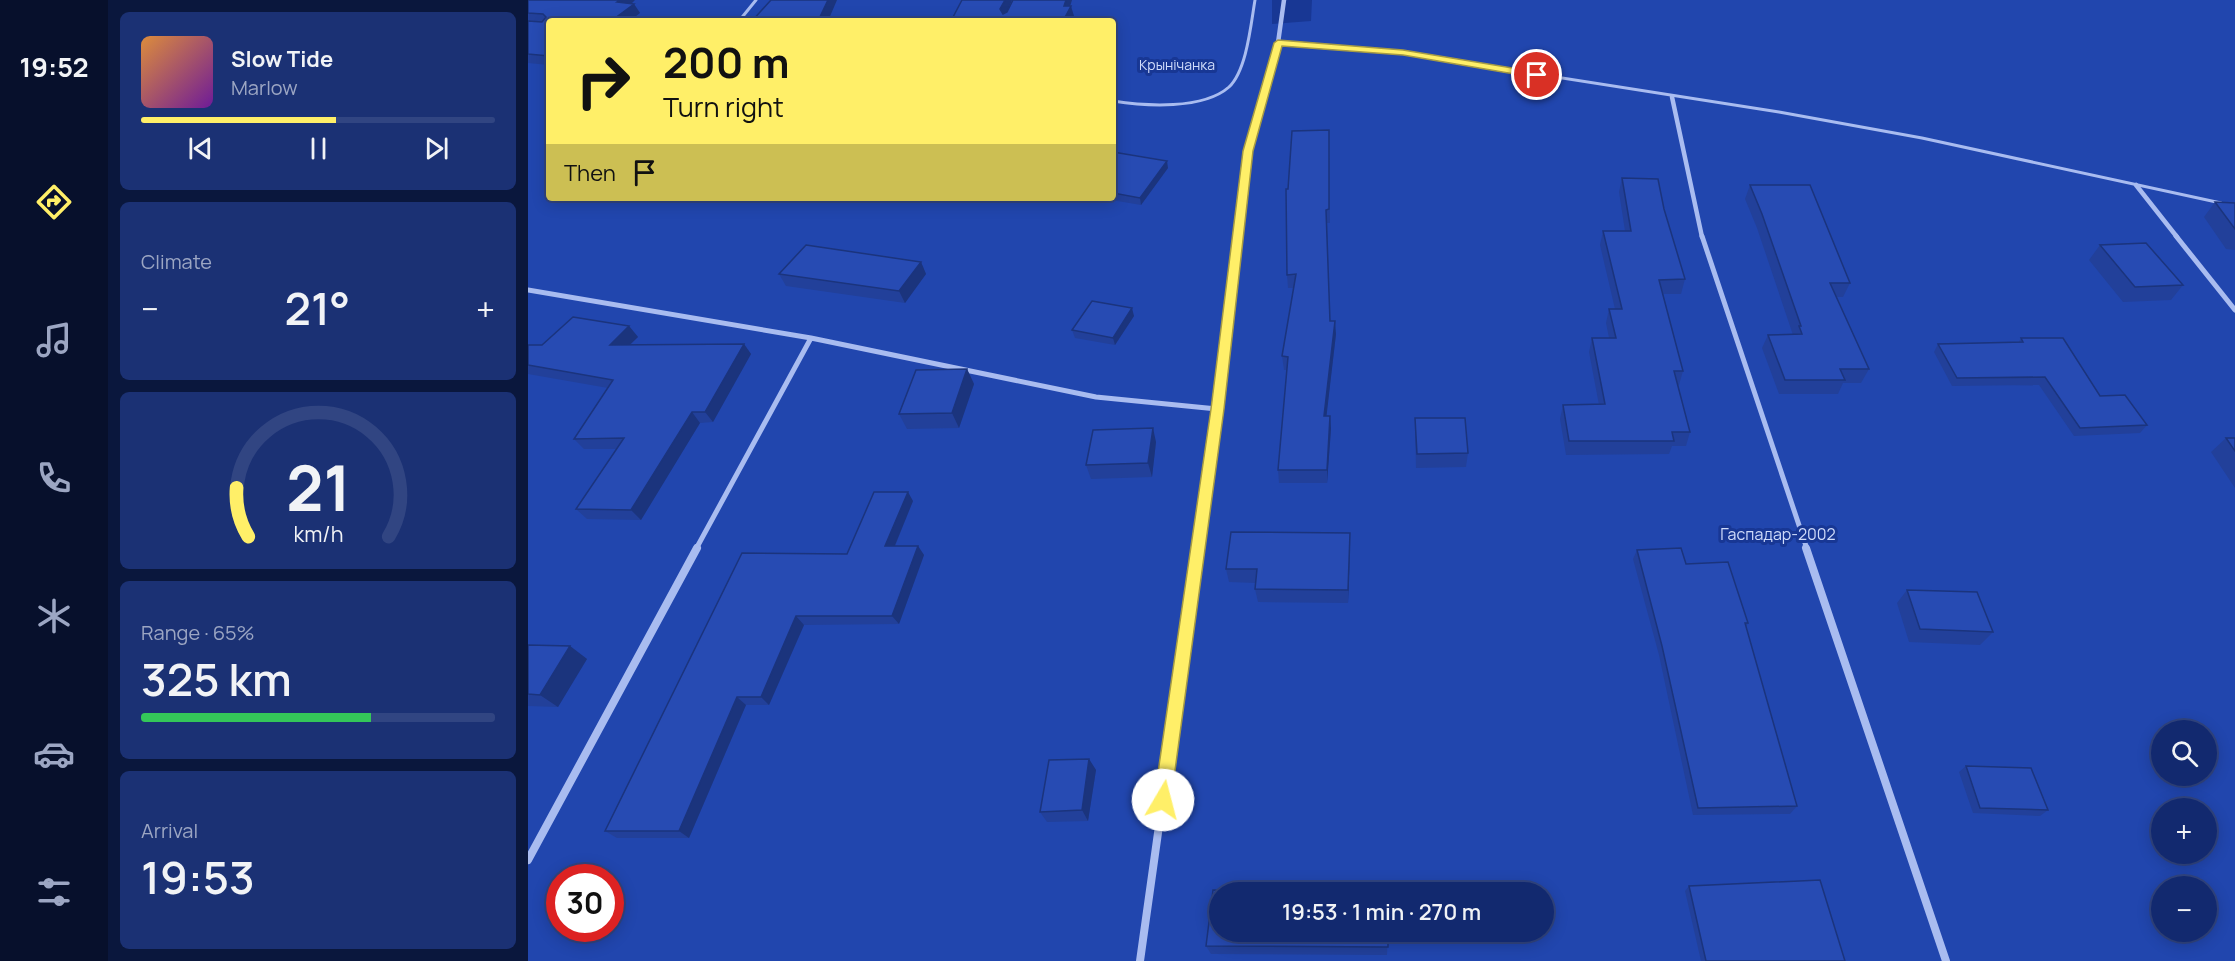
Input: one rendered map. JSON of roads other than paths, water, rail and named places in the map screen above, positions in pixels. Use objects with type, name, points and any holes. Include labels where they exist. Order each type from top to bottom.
[{"type":"street","points":[[1140,961],[1217,409],[1248,151],[1278,43],[1284,0]]},
{"type":"street","points":[[1672,98],[1704,245],[1946,961]]},
{"type":"street","points":[[2136,184],[2235,309]]},
{"type":"street","points":[[528,290],[811,338],[1096,398],[1217,409]]},
{"type":"street","points":[[528,860],[811,338]]},
{"type":"lane","points":[[741,18],[756,0]]},
{"type":"lane","points":[[1116,101],[1140,105],[1192,102],[1212,97],[1230,86],[1246,54],[1255,0]]},
{"type":"lane","points":[[1278,43],[1403,53],[1672,98],[1779,112],[1922,138],[2224,204]]},
{"type":"park label","name":"Крынічанка","points":[[1177,64]]},
{"type":"park label","name":"Гаспадар-2002","points":[[1778,534]]}]
